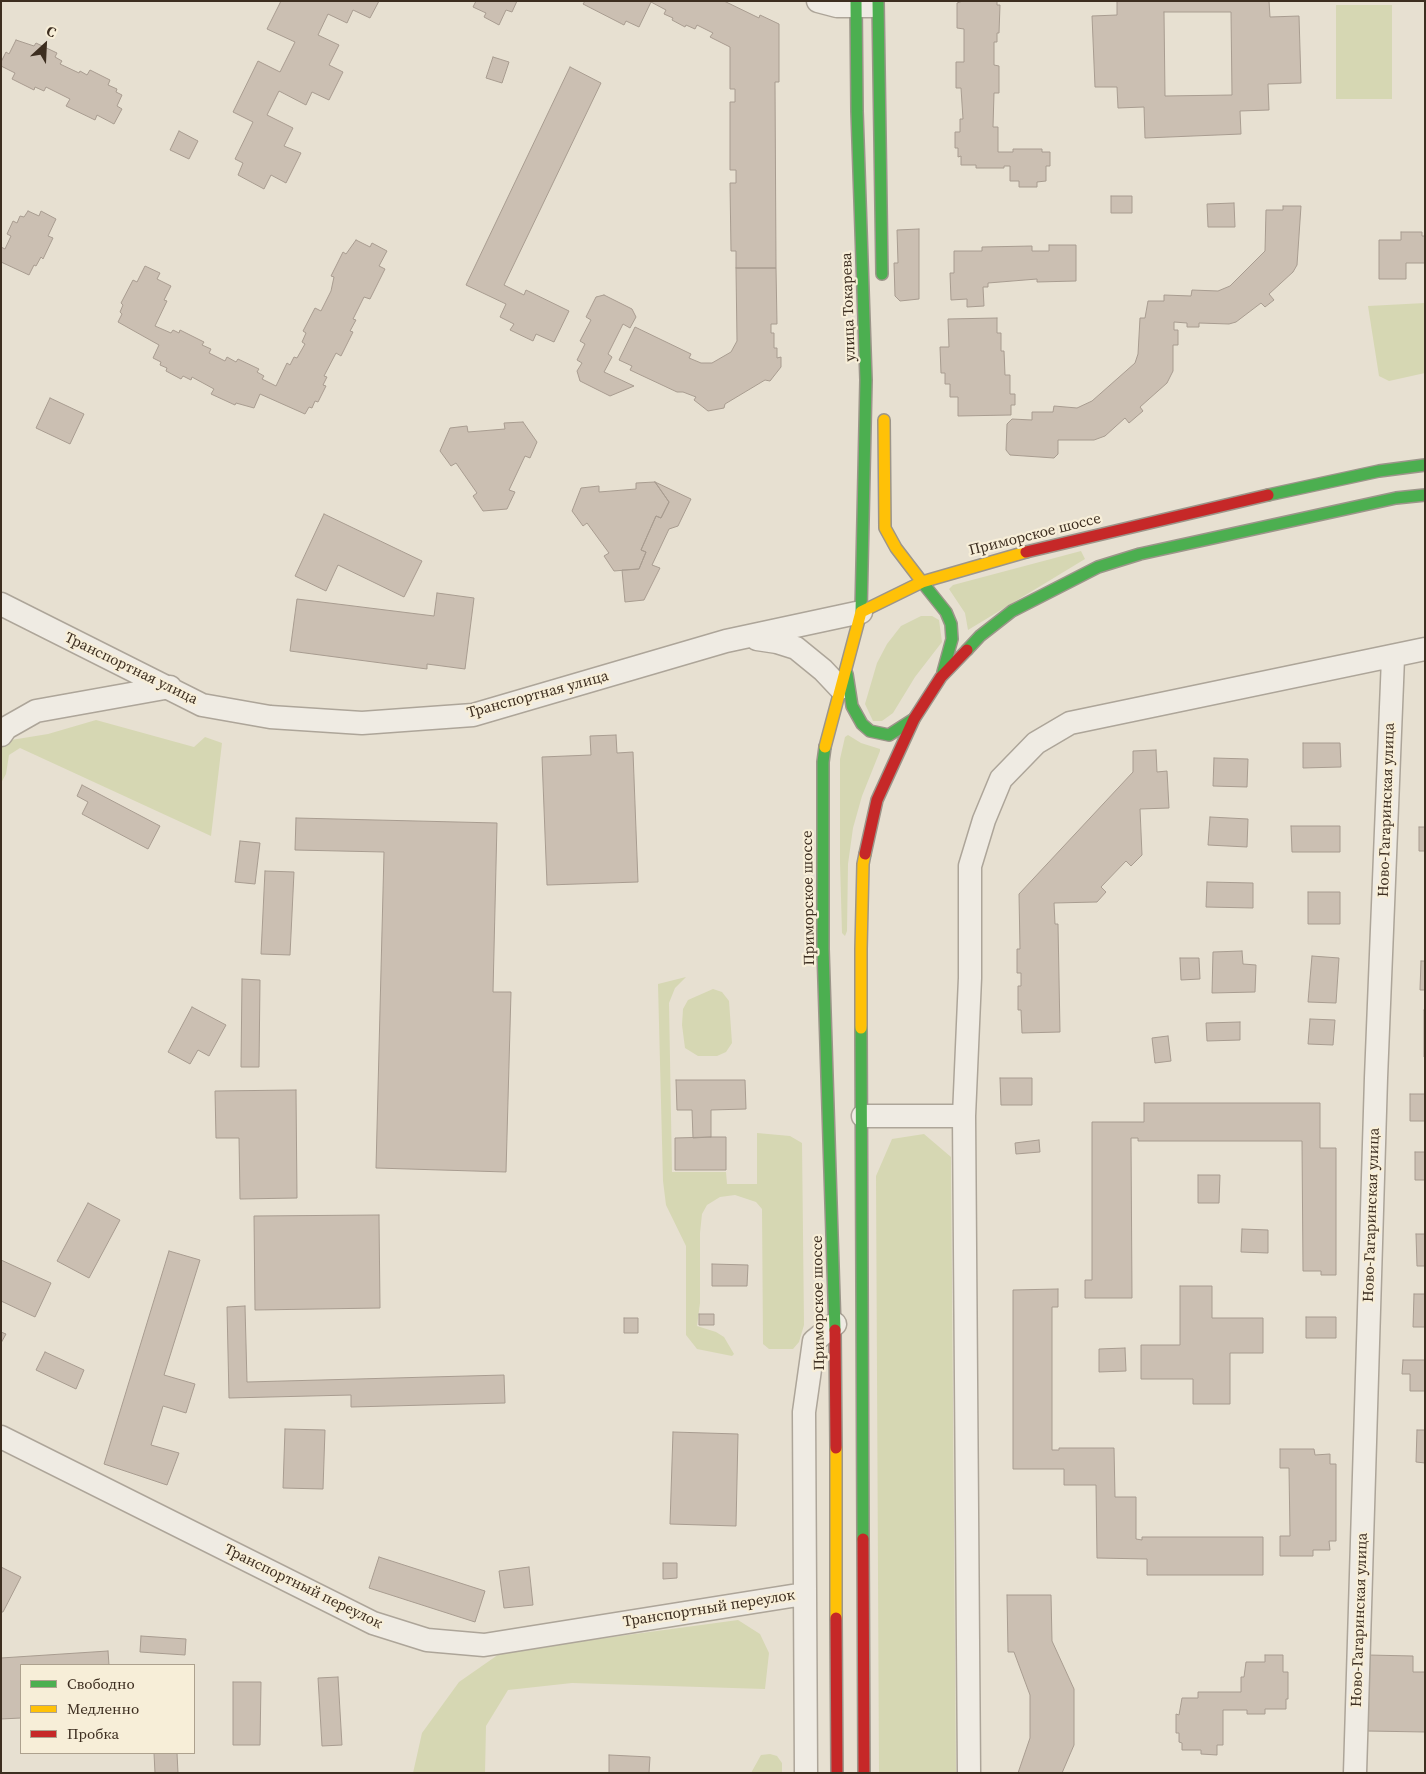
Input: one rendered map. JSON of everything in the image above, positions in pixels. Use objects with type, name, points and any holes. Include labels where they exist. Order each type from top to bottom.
[{"type":"main road","points":[[867,4],[882,284]]},
{"type":"main road","name":"улица Токарева","points":[[862,612],[866,380],[857,111],[867,4]]},
{"type":"main road","points":[[884,404],[886,528],[896,548],[946,612],[951,624],[952,639],[941,677]]},
{"type":"main road","name":"Приморское шоссе","points":[[838,1773],[835,1324],[823,949],[823,762],[827,735],[862,612],[922,582],[1004,557],[1240,500],[1379,471],[1425,465]]},
{"type":"main road","points":[[864,1773],[863,864],[877,800],[914,719],[941,677],[980,636],[1012,611],[1098,567],[1178,546],[1396,498],[1425,495]]},
{"type":"main road","points":[[846,665],[852,706],[862,724],[870,731],[889,735],[914,719]]},
{"type":"street","points":[[818,1],[838,6],[867,4]]},
{"type":"street","name":"Транспортная улица","points":[[1,604],[170,687],[202,705],[279,718],[362,723],[473,715],[736,639],[862,612]]},
{"type":"street","name":"Транспортная улица","points":[[736,639],[769,641],[796,648],[823,670],[840,688]]},
{"type":"street","points":[[969,1773],[964,1116],[970,978],[970,866],[984,820],[1001,779],[1036,743],[1070,723],[1394,658],[1425,649]]},
{"type":"street","name":"Ново-Гагаринская улица","points":[[1355,1773],[1376,1078],[1394,658]]},
{"type":"street","points":[[1,735],[6,728],[36,711],[170,687]]},
{"type":"street","points":[[862,1116],[964,1116]]},
{"type":"street","points":[[806,1773],[804,1412],[814,1340],[835,1324]]},
{"type":"street","name":"Транспортный переулок","points":[[1,1438],[373,1623],[427,1640],[484,1645],[804,1594]]},
{"type":"green space","points":[[1336,5],[1392,5],[1392,99],[1336,99]]},
{"type":"green space","points":[[1425,303],[1425,373],[1389,381],[1379,376],[1368,306]]},
{"type":"green space","points":[[1081,551],[1085,559],[968,630],[965,613],[949,589],[953,585]]},
{"type":"green space","points":[[921,616],[932,616],[939,620],[942,642],[915,677],[893,713],[882,721],[873,721],[865,704],[877,663],[887,644],[901,626]]},
{"type":"green space","points":[[96,720],[194,747],[205,737],[222,743],[211,836],[20,748],[9,755],[6,774],[1,783],[1,744],[5,741],[48,734]]},
{"type":"green space","points":[[848,735],[861,743],[880,749],[880,751],[862,796],[853,828],[848,864],[847,931],[845,936],[842,933],[840,759],[845,737]]},
{"type":"green space","points":[[686,977],[675,988],[669,1003],[672,1172],[726,1172],[727,1184],[757,1184],[757,1133],[790,1136],[802,1143],[804,1325],[799,1342],[793,1349],[769,1349],[763,1344],[762,1209],[756,1202],[735,1195],[720,1197],[707,1205],[702,1214],[700,1233],[700,1303],[697,1326],[716,1332],[724,1337],[734,1354],[732,1356],[697,1349],[686,1335],[686,1246],[666,1205],[663,1181],[658,984]]},
{"type":"green space","points":[[713,989],[722,992],[729,1001],[732,1043],[726,1052],[717,1056],[698,1056],[685,1048],[682,1025],[683,1009],[688,1000]]},
{"type":"green space","points":[[924,1134],[951,1157],[956,1773],[879,1773],[876,1176],[892,1139]]},
{"type":"green space","points":[[738,1620],[760,1634],[769,1653],[765,1689],[572,1683],[508,1690],[486,1726],[485,1773],[413,1773],[422,1733],[459,1682],[502,1652]]},
{"type":"green space","points":[[770,1754],[777,1756],[782,1763],[782,1773],[751,1773],[761,1755]]},
{"type":"building","points":[[281,1],[379,1],[370,18],[353,10],[347,23],[328,14],[318,35],[339,45],[329,65],[343,72],[329,100],[312,92],[306,105],[279,91],[267,115],[293,128],[284,146],[301,153],[286,183],[271,175],[264,189],[238,175],[243,163],[235,159],[253,122],[233,112],[258,61],[280,72],[295,42],[267,29]]},
{"type":"building","points":[[476,1],[517,1],[512,12],[506,10],[499,25],[484,17],[486,13],[473,7]]},
{"type":"building","points":[[585,1],[724,1],[759,18],[760,15],[779,24],[779,82],[775,82],[776,268],[736,268],[736,251],[731,251],[730,183],[736,183],[736,170],[730,170],[730,102],[735,102],[735,89],[730,89],[730,47],[710,37],[713,33],[697,25],[695,29],[686,25],[685,27],[672,20],[673,18],[664,14],[666,10],[651,2],[639,27],[626,21],[624,25],[583,4]]},
{"type":"building","points":[[963,1],[997,1],[997,5],[1000,5],[999,33],[997,33],[997,42],[994,42],[994,65],[999,66],[999,93],[994,93],[993,127],[998,127],[998,152],[1013,152],[1013,149],[1042,149],[1042,152],[1050,152],[1050,166],[1046,166],[1046,181],[1037,182],[1037,187],[1019,187],[1019,181],[1010,181],[1010,166],[1004,166],[1004,168],[976,168],[976,165],[961,165],[961,156],[958,157],[958,148],[955,148],[955,132],[960,132],[960,119],[963,119],[961,88],[956,88],[956,62],[964,62],[964,29],[957,28],[957,3]]},
{"type":"building","points":[[1117,1],[1269,1],[1270,17],[1299,16],[1301,83],[1268,84],[1269,110],[1240,111],[1241,134],[1145,138],[1144,107],[1118,108],[1117,87],[1095,87],[1092,16],[1117,15]],"holes":[[[1164,12],[1231,12],[1232,95],[1165,96]]]},
{"type":"building","points":[[16,40],[34,46],[36,43],[57,53],[55,57],[62,61],[60,64],[79,73],[80,71],[87,75],[90,70],[110,80],[108,85],[117,89],[116,92],[122,95],[117,106],[122,109],[114,124],[97,115],[95,120],[66,106],[70,99],[46,87],[44,91],[35,87],[34,90],[12,79],[15,73],[1,66],[1,62],[6,52],[9,54]]},
{"type":"building","points":[[493,57],[509,62],[502,83],[486,78]]},
{"type":"building","points":[[570,67],[601,83],[504,285],[524,295],[526,290],[569,311],[554,342],[536,334],[533,341],[510,330],[514,324],[500,317],[506,304],[466,285]]},
{"type":"building","points":[[179,131],[198,141],[189,159],[170,150]]},
{"type":"building","points":[[1111,196],[1132,196],[1132,213],[1111,213]]},
{"type":"building","points":[[1234,203],[1235,227],[1208,227],[1207,204]]},
{"type":"building","points":[[1283,206],[1301,206],[1297,265],[1293,272],[1269,294],[1274,300],[1265,307],[1261,303],[1236,322],[1229,324],[1199,323],[1199,327],[1187,327],[1187,323],[1174,322],[1174,330],[1178,330],[1178,345],[1173,345],[1173,371],[1167,383],[1140,407],[1143,411],[1129,423],[1125,418],[1105,436],[1094,440],[1058,440],[1058,454],[1054,458],[1010,455],[1006,450],[1007,424],[1012,419],[1032,420],[1032,412],[1053,412],[1054,406],[1077,408],[1092,401],[1135,363],[1138,354],[1140,318],[1145,318],[1148,301],[1164,301],[1164,295],[1191,296],[1192,290],[1218,291],[1230,286],[1265,251],[1266,210],[1283,210]]},
{"type":"building","points":[[28,211],[39,216],[41,211],[56,219],[48,236],[53,238],[43,259],[41,257],[29,275],[1,262],[1,247],[5,249],[11,236],[7,234],[13,221],[17,223],[20,216],[24,217]]},
{"type":"building","points":[[919,229],[919,299],[900,301],[895,296],[894,263],[898,263],[897,230]]},
{"type":"building","points":[[1401,232],[1422,232],[1422,236],[1425,236],[1425,263],[1406,263],[1406,279],[1379,279],[1379,240],[1401,240]]},
{"type":"building","points":[[356,240],[370,247],[372,243],[387,251],[379,266],[385,269],[370,299],[364,297],[353,319],[356,320],[350,331],[353,332],[341,356],[336,353],[324,376],[327,377],[323,385],[326,386],[318,402],[315,401],[312,408],[309,407],[305,414],[260,394],[254,408],[236,403],[235,405],[211,394],[214,389],[192,377],[191,380],[183,376],[181,379],[166,371],[167,368],[160,365],[161,362],[153,358],[159,345],[118,322],[122,314],[120,312],[123,305],[121,303],[133,280],[137,282],[145,266],[160,273],[157,279],[171,286],[164,300],[167,301],[155,326],[171,333],[173,330],[179,333],[180,330],[204,342],[202,345],[211,349],[209,353],[225,361],[227,357],[236,362],[238,359],[259,369],[257,372],[264,376],[262,379],[276,386],[287,363],[290,365],[294,357],[297,358],[305,344],[302,342],[306,333],[303,331],[315,308],[321,311],[331,291],[334,277],[331,276],[343,252],[346,254]]},
{"type":"building","points":[[1049,245],[1076,245],[1076,281],[1037,282],[1037,279],[988,283],[988,287],[983,287],[984,306],[967,307],[967,299],[951,300],[950,273],[954,273],[954,251],[982,251],[982,247],[1032,246],[1032,251],[1049,251]]},
{"type":"building","points":[[736,268],[776,268],[777,324],[771,324],[771,333],[774,333],[774,348],[777,348],[777,358],[781,357],[781,367],[770,381],[765,380],[725,404],[724,408],[708,411],[694,400],[696,397],[683,392],[677,392],[630,370],[632,366],[619,360],[635,327],[691,354],[689,358],[701,363],[712,363],[731,352],[737,341]]},
{"type":"building","points":[[604,295],[632,309],[636,317],[630,328],[623,324],[608,354],[612,357],[604,372],[634,386],[610,396],[580,381],[577,371],[582,363],[577,360],[585,344],[580,341],[591,320],[586,317],[596,297]]},
{"type":"building","points":[[997,318],[997,333],[1001,333],[1001,351],[1004,351],[1005,375],[1010,375],[1010,394],[1015,394],[1015,405],[1011,405],[1011,415],[958,416],[958,397],[950,397],[950,384],[945,384],[945,373],[941,373],[940,347],[949,347],[948,319]]},
{"type":"building","points":[[50,398],[84,414],[70,444],[36,428]]},
{"type":"building","points":[[523,422],[537,442],[530,458],[525,456],[509,490],[515,492],[507,509],[483,511],[473,496],[477,493],[456,463],[451,466],[440,451],[450,428],[467,426],[468,432],[505,429],[504,423]]},
{"type":"building","points":[[655,482],[669,502],[661,518],[656,516],[641,550],[646,552],[639,569],[614,571],[604,556],[609,553],[587,523],[583,526],[572,511],[581,488],[599,486],[599,492],[636,489],[636,483]]},
{"type":"building","points":[[655,482],[691,499],[678,526],[669,529],[652,565],[660,568],[644,600],[625,602],[622,570],[639,569],[646,552],[641,550],[656,516],[661,518],[669,502]]},
{"type":"building","points":[[324,514],[422,561],[404,597],[338,565],[326,591],[295,576]]},
{"type":"building","points":[[437,593],[474,598],[465,669],[427,664],[427,669],[290,651],[297,599],[434,616]]},
{"type":"building","points":[[616,735],[617,753],[633,752],[638,882],[547,885],[542,757],[591,755],[590,736]]},
{"type":"building","points":[[1303,743],[1340,743],[1341,767],[1303,768]]},
{"type":"building","points":[[1156,750],[1157,772],[1167,771],[1169,808],[1140,809],[1142,855],[1131,866],[1126,861],[1101,887],[1106,892],[1097,902],[1054,903],[1055,924],[1058,924],[1060,1032],[1022,1033],[1021,1010],[1018,1010],[1018,986],[1021,986],[1021,973],[1017,973],[1017,949],[1020,949],[1019,894],[1133,772],[1133,751]]},
{"type":"building","points":[[1214,758],[1248,759],[1247,787],[1213,786]]},
{"type":"building","points":[[82,785],[160,826],[148,849],[82,814],[88,802],[77,796]]},
{"type":"building","points":[[1210,817],[1248,819],[1247,847],[1208,845]]},
{"type":"building","points":[[296,818],[497,823],[493,992],[511,992],[506,1172],[376,1168],[384,852],[295,850]]},
{"type":"building","points":[[1291,826],[1340,826],[1340,852],[1292,852]]},
{"type":"building","points":[[1419,827],[1425,827],[1425,851],[1419,851]]},
{"type":"building","points":[[240,841],[260,843],[255,884],[235,882]]},
{"type":"building","points":[[265,871],[294,872],[290,955],[261,954]]},
{"type":"building","points":[[1207,882],[1253,883],[1253,908],[1206,907]]},
{"type":"building","points":[[1308,892],[1340,892],[1340,924],[1308,924]]},
{"type":"building","points":[[1242,951],[1243,964],[1256,965],[1255,992],[1212,993],[1213,952]]},
{"type":"building","points":[[1312,956],[1339,958],[1336,1003],[1308,1002]]},
{"type":"building","points":[[1180,958],[1199,958],[1200,979],[1181,980]]},
{"type":"building","points":[[1421,961],[1425,961],[1425,990],[1420,990]]},
{"type":"building","points":[[242,979],[260,980],[259,1067],[241,1067]]},
{"type":"building","points":[[192,1007],[226,1025],[209,1056],[198,1050],[190,1064],[168,1052]]},
{"type":"building","points":[[1425,1010],[1425,1057],[1424,1057]]},
{"type":"building","points":[[1310,1019],[1335,1020],[1333,1045],[1308,1044]]},
{"type":"building","points":[[1240,1022],[1240,1040],[1207,1041],[1206,1023]]},
{"type":"building","points":[[1168,1036],[1171,1061],[1155,1063],[1152,1038]]},
{"type":"building","points":[[1000,1078],[1032,1078],[1032,1105],[1001,1105]]},
{"type":"building","points":[[676,1080],[745,1080],[746,1109],[711,1110],[711,1137],[693,1138],[692,1110],[677,1110]]},
{"type":"building","points":[[296,1090],[297,1198],[240,1199],[239,1138],[216,1138],[215,1091]]},
{"type":"building","points":[[1410,1094],[1425,1094],[1425,1121],[1410,1121]]},
{"type":"building","points":[[1144,1103],[1320,1103],[1320,1148],[1336,1148],[1336,1275],[1321,1275],[1321,1271],[1303,1271],[1302,1141],[1138,1141],[1138,1138],[1131,1138],[1132,1298],[1085,1298],[1085,1280],[1092,1280],[1092,1122],[1144,1122]]},
{"type":"building","points":[[726,1137],[726,1170],[675,1170],[675,1138]]},
{"type":"building","points":[[1039,1140],[1040,1152],[1016,1154],[1015,1143]]},
{"type":"building","points":[[1415,1152],[1425,1152],[1425,1180],[1415,1180]]},
{"type":"building","points":[[1198,1175],[1220,1175],[1219,1203],[1198,1203]]},
{"type":"building","points":[[88,1203],[120,1220],[89,1278],[57,1261]]},
{"type":"building","points":[[379,1215],[380,1308],[255,1310],[254,1216]]},
{"type":"building","points":[[1242,1229],[1268,1230],[1268,1253],[1241,1252]]},
{"type":"building","points":[[1416,1234],[1425,1234],[1425,1266],[1417,1266]]},
{"type":"building","points":[[169,1251],[200,1260],[164,1375],[195,1384],[186,1413],[163,1406],[151,1445],[179,1453],[167,1485],[104,1464]]},
{"type":"building","points":[[1,1260],[51,1283],[35,1317],[1,1301]]},
{"type":"building","points":[[712,1264],[748,1265],[747,1286],[712,1286]]},
{"type":"building","points":[[1180,1286],[1212,1286],[1212,1318],[1263,1318],[1263,1353],[1230,1353],[1230,1404],[1193,1404],[1193,1379],[1141,1379],[1141,1345],[1180,1345]]},
{"type":"building","points":[[1058,1289],[1058,1307],[1052,1307],[1052,1450],[1059,1450],[1059,1448],[1114,1448],[1115,1497],[1136,1497],[1136,1539],[1142,1540],[1142,1537],[1263,1537],[1263,1575],[1147,1575],[1147,1559],[1097,1558],[1096,1485],[1064,1485],[1064,1469],[1013,1469],[1013,1290]]},
{"type":"building","points":[[1414,1294],[1425,1294],[1425,1327],[1413,1327]]},
{"type":"building","points":[[245,1306],[247,1382],[504,1375],[505,1403],[351,1407],[351,1395],[229,1398],[227,1307]]},
{"type":"building","points":[[699,1314],[714,1314],[714,1325],[699,1325]]},
{"type":"building","points":[[1306,1317],[1336,1317],[1336,1338],[1306,1338]]},
{"type":"building","points":[[624,1318],[638,1318],[638,1333],[624,1333]]},
{"type":"building","points":[[1,1332],[6,1334],[1,1343]]},
{"type":"building","points":[[1125,1348],[1126,1371],[1099,1372],[1099,1349]]},
{"type":"building","points":[[45,1352],[84,1370],[76,1389],[36,1370]]},
{"type":"building","points":[[1403,1360],[1425,1360],[1425,1391],[1410,1391],[1410,1374],[1402,1374]]},
{"type":"building","points":[[285,1429],[325,1430],[323,1489],[283,1488]]},
{"type":"building","points":[[1417,1430],[1425,1430],[1425,1463],[1416,1462]]},
{"type":"building","points":[[673,1432],[738,1434],[736,1526],[670,1524]]},
{"type":"building","points":[[1280,1449],[1314,1449],[1315,1455],[1330,1454],[1330,1464],[1336,1464],[1336,1541],[1329,1541],[1330,1550],[1313,1550],[1313,1556],[1280,1556],[1280,1536],[1290,1536],[1289,1468],[1280,1468]]},
{"type":"building","points":[[379,1557],[485,1591],[475,1622],[369,1588]]},
{"type":"building","points":[[663,1563],[677,1563],[677,1578],[663,1579]]},
{"type":"building","points":[[1,1567],[21,1577],[3,1612],[1,1612]]},
{"type":"building","points":[[529,1567],[533,1605],[504,1608],[499,1571]]},
{"type":"building","points":[[1007,1595],[1051,1595],[1052,1641],[1074,1689],[1074,1745],[1062,1773],[1018,1773],[1030,1738],[1030,1695],[1014,1652],[1008,1652]]},
{"type":"building","points":[[141,1636],[186,1639],[185,1655],[140,1652]]},
{"type":"building","points":[[108,1651],[109,1664],[20,1664],[20,1718],[1,1719],[1,1658]]},
{"type":"building","points":[[1265,1655],[1283,1655],[1283,1672],[1288,1672],[1286,1709],[1265,1709],[1265,1714],[1247,1714],[1247,1710],[1223,1710],[1223,1745],[1217,1745],[1217,1755],[1201,1754],[1201,1750],[1182,1750],[1182,1743],[1179,1742],[1179,1733],[1176,1733],[1176,1714],[1179,1715],[1182,1698],[1198,1698],[1198,1692],[1241,1692],[1241,1677],[1244,1677],[1246,1662],[1265,1662]]},
{"type":"building","points":[[1368,1655],[1413,1656],[1413,1672],[1425,1672],[1425,1732],[1367,1731]]},
{"type":"building","points":[[338,1677],[342,1745],[322,1746],[318,1678]]},
{"type":"building","points":[[233,1682],[261,1682],[260,1745],[233,1745]]},
{"type":"building","points":[[154,1754],[177,1754],[178,1773],[155,1773]]},
{"type":"building","points":[[609,1755],[650,1757],[649,1773],[609,1773]]},
{"type":"traffic: fast","points":[[856,1],[857,111],[866,380],[861,612]]},
{"type":"traffic: fast","points":[[878,1],[882,274]]},
{"type":"traffic: fast","points":[[1268,495],[1379,471],[1425,465]]},
{"type":"traffic: fast","points":[[967,650],[980,636],[1012,611],[1098,567],[1140,554],[1396,498],[1425,495]]},
{"type":"traffic: fast","points":[[922,582],[946,612],[951,624],[952,639],[943,672]]},
{"type":"traffic: fast","points":[[847,674],[852,706],[862,724],[870,731],[889,735],[914,719]]},
{"type":"traffic: fast","points":[[825,747],[823,762],[823,949],[835,1330]]},
{"type":"traffic: fast","points":[[861,1028],[863,1539]]},
{"type":"traffic: slow","points":[[884,420],[885,528],[896,548],[922,582]]},
{"type":"traffic: slow","points":[[825,747],[861,612],[922,582],[1026,552]]},
{"type":"traffic: slow","points":[[861,1028],[861,949],[863,864],[865,854]]},
{"type":"traffic: slow","points":[[836,1448],[836,1618]]},
{"type":"traffic: jam","points":[[1026,552],[1268,495]]},
{"type":"traffic: jam","points":[[865,854],[877,800],[914,719],[941,677],[967,650]]},
{"type":"traffic: jam","points":[[835,1330],[836,1448]]},
{"type":"traffic: jam","points":[[863,1539],[864,1773]]},
{"type":"traffic: jam","points":[[836,1618],[837,1773]]}]
